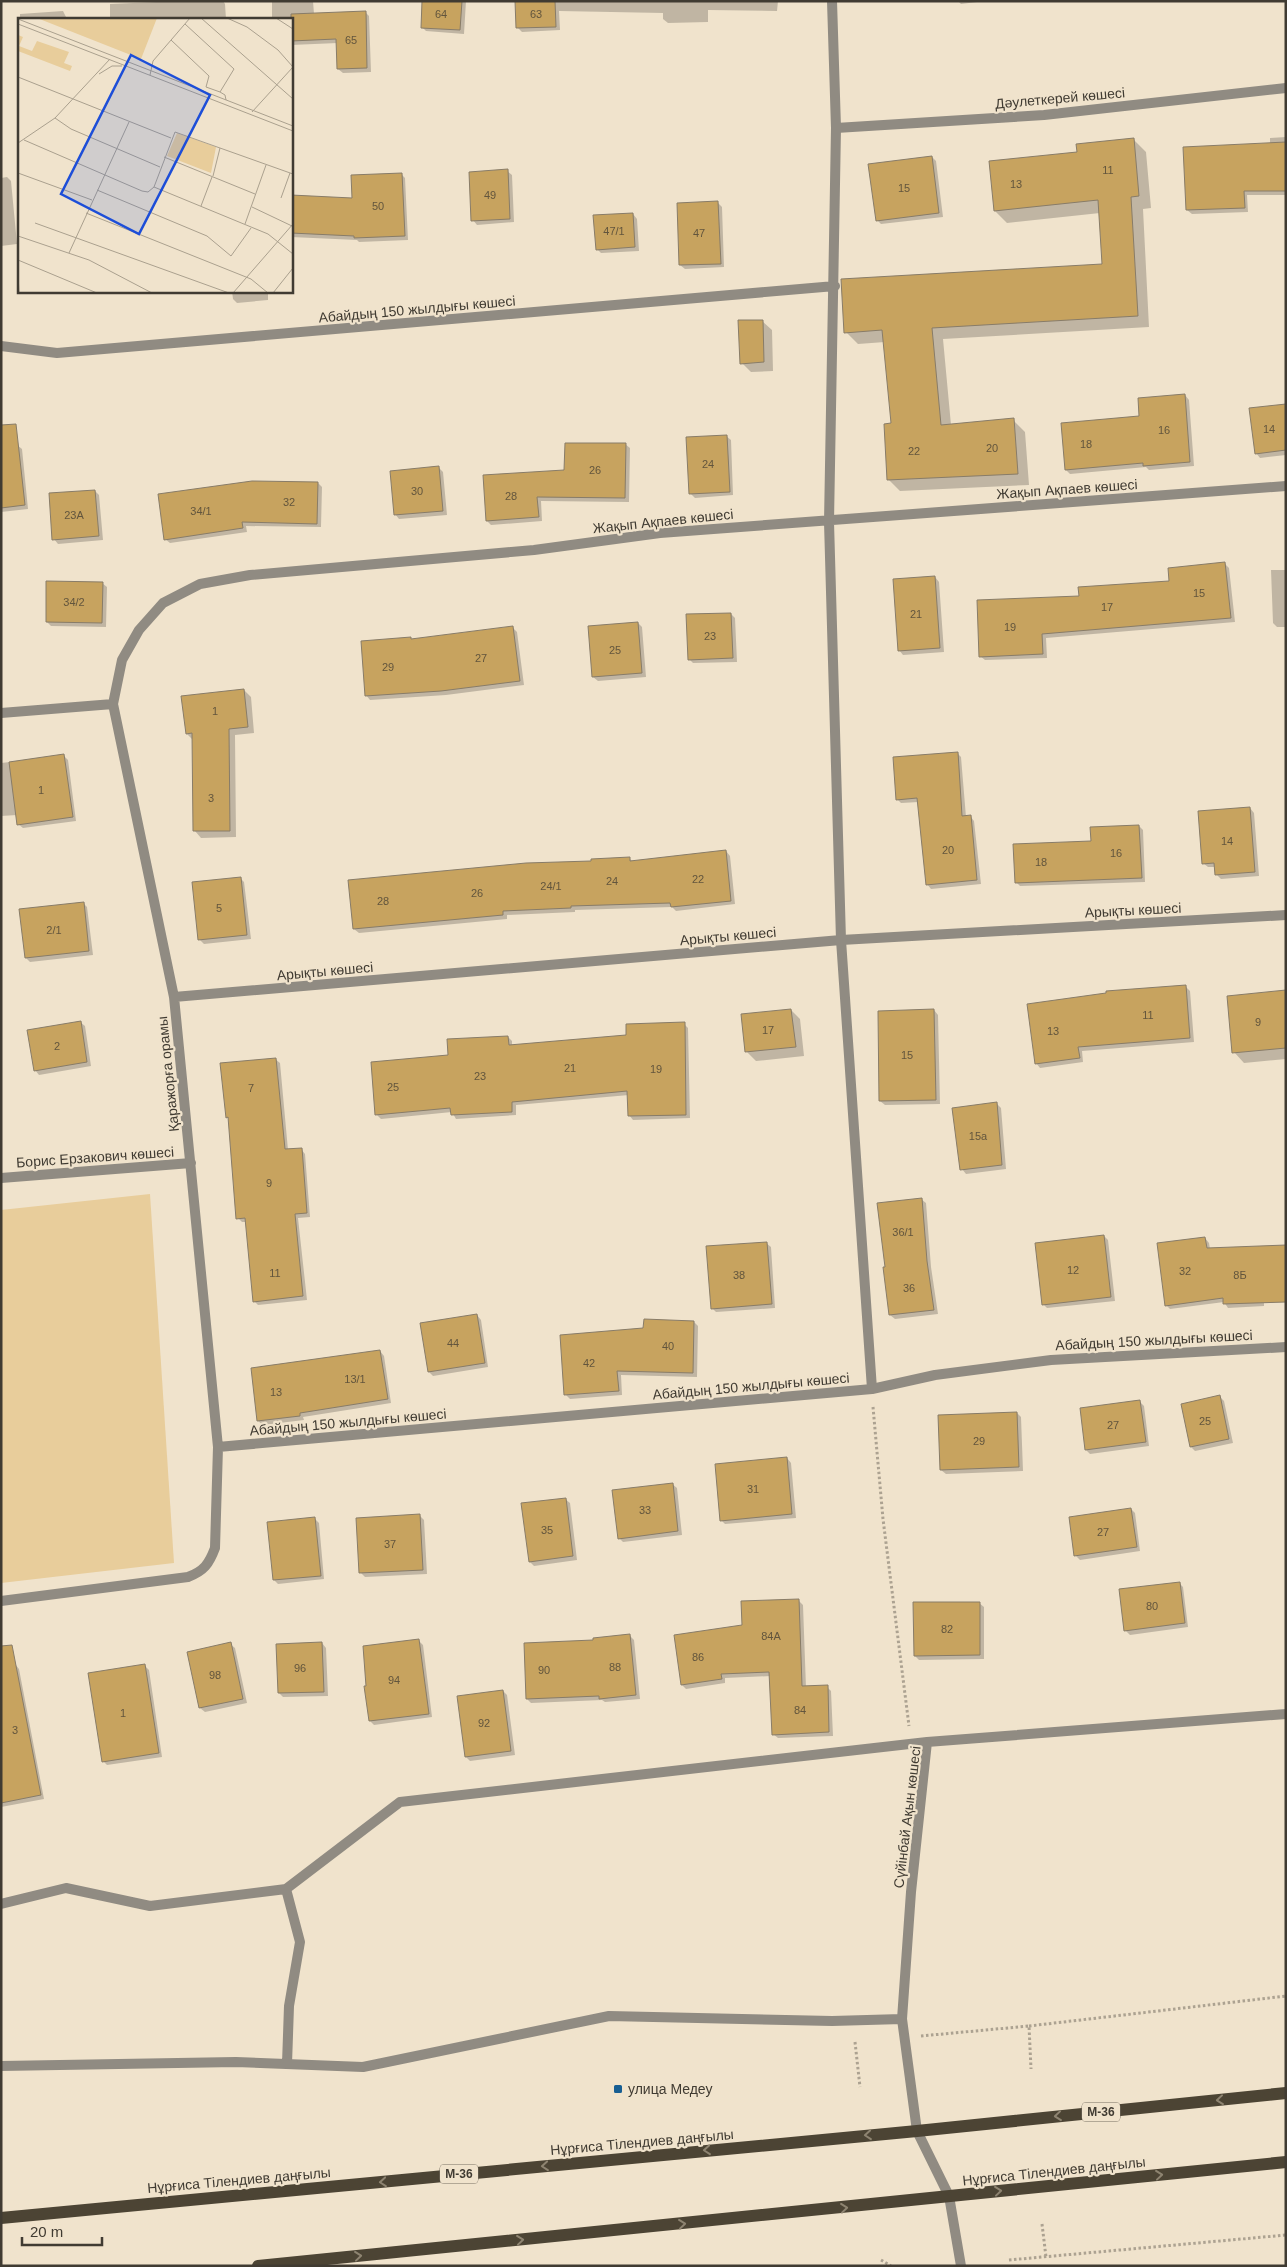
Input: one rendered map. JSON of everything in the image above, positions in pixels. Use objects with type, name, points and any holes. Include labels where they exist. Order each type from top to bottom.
[{"type":"main road","points":[[1249,2097],[1286,2084]]},
{"type":"main road","name":"Нұрғиса Тілендиев даңғылы","points":[[1,2218],[917,2131],[1286,2093]]},
{"type":"main road","name":"Нұрғиса Тілендиев даңғылы","points":[[258,2266],[1286,2162]]},
{"type":"street","points":[[832,1],[836,128],[829,522],[841,940],[872,1389]]},
{"type":"street","name":"Дәулеткерей көшесі","points":[[836,128],[1044,115],[1286,88]]},
{"type":"street","name":"Абайдың 150 жылдығы көшесі","points":[[1,346],[66,353],[834,286]]},
{"type":"street","name":"Жақып Ақпаев көшесі","points":[[113,704],[122,660],[138,630],[163,603],[200,584],[250,575],[534,550],[660,533],[829,522],[1286,486]]},
{"type":"street","points":[[1,713],[113,704]]},
{"type":"street","name":"Қаражорға орамы","points":[[1,1601],[188,1577],[200,1572],[210,1563],[215,1548],[218,1447],[174,998],[113,704]]},
{"type":"street","name":"Арықты көшесі","points":[[174,998],[841,940],[1286,916]]},
{"type":"street","name":"Борис Ерзакович көшесі","points":[[1,1178],[191,1163]]},
{"type":"street","name":"Абайдың 150 жылдығы көшесі","points":[[218,1447],[872,1389],[935,1375],[1051,1360],[1286,1347]]},
{"type":"street","name":"Сүйінбай Ақын көшесі","points":[[961,2266],[949,2196],[917,2131],[902,2019],[927,1742],[1286,1714]]},
{"type":"street","points":[[1,1904],[66,1888],[150,1906],[286,1889],[400,1802],[927,1742]]},
{"type":"street","points":[[286,1889],[300,1942],[289,2006],[286,2064]]},
{"type":"street","points":[[1,2066],[236,2062],[363,2067],[609,2016],[832,2021],[902,2019]]},
{"type":"path","points":[[872,1389],[883,1519],[912,1743]]},
{"type":"path","points":[[905,2037],[1029,2026],[1286,1996]]},
{"type":"path","points":[[1029,2026],[1031,2069]]},
{"type":"path","points":[[855,2042],[860,2087]]},
{"type":"path","points":[[1042,2224],[1046,2257]]},
{"type":"path","points":[[1009,2260],[1286,2235]]},
{"type":"path","points":[[881,2260],[891,2266]]},
{"type":"shaded area","points":[[150,1194],[174,1563],[1,1583],[1,1210]]},
{"type":"building","points":[[422,1],[462,1],[460,30],[421,28]]},
{"type":"building","points":[[515,1],[555,1],[556,27],[516,28]]},
{"type":"building","points":[[366,11],[367,68],[337,69],[336,39],[292,41],[291,14]]},
{"type":"building","points":[[1134,138],[1139,196],[1131,197],[1138,316],[932,328],[941,425],[1014,418],[1018,474],[887,480],[884,424],[891,423],[882,330],[844,333],[841,279],[1102,264],[1098,200],[994,211],[989,161],[1077,152],[1076,144]]},
{"type":"building","points":[[1286,142],[1286,191],[1244,191],[1245,208],[1186,210],[1183,147]]},
{"type":"building","points":[[932,156],[939,213],[876,221],[868,164]]},
{"type":"building","points":[[508,169],[510,219],[471,221],[469,172]]},
{"type":"building","points":[[402,173],[405,236],[354,238],[354,236],[292,233],[292,195],[352,198],[351,175]]},
{"type":"building","points":[[718,201],[721,264],[679,265],[677,203]]},
{"type":"building","points":[[633,213],[635,247],[596,250],[593,215]]},
{"type":"building","points":[[738,320],[763,320],[764,362],[740,364]]},
{"type":"building","points":[[1185,394],[1190,462],[1143,466],[1143,463],[1065,470],[1061,423],[1139,416],[1138,398]]},
{"type":"building","points":[[1286,404],[1286,450],[1255,454],[1249,408]]},
{"type":"building","points":[[16,424],[25,505],[1,508],[1,425]]},
{"type":"building","points":[[727,435],[730,492],[689,494],[686,437]]},
{"type":"building","points":[[565,443],[626,443],[625,498],[537,497],[539,517],[486,521],[483,475],[564,470]]},
{"type":"building","points":[[439,466],[443,511],[394,515],[390,471]]},
{"type":"building","points":[[252,481],[318,482],[317,524],[242,522],[243,528],[164,540],[158,494]]},
{"type":"building","points":[[95,490],[99,536],[52,540],[49,493]]},
{"type":"building","points":[[1225,562],[1231,618],[1042,634],[1043,654],[979,657],[977,600],[1079,596],[1078,587],[1169,581],[1168,568]]},
{"type":"building","points":[[935,576],[940,648],[898,651],[893,579]]},
{"type":"building","points":[[46,581],[103,582],[102,623],[46,622]]},
{"type":"building","points":[[731,613],[733,658],[688,660],[686,614]]},
{"type":"building","points":[[638,622],[642,673],[592,677],[588,626]]},
{"type":"building","points":[[513,626],[520,681],[441,691],[365,696],[361,641],[411,637],[411,639]]},
{"type":"building","points":[[244,689],[248,727],[229,729],[230,831],[193,831],[192,733],[186,734],[181,696]]},
{"type":"building","points":[[958,752],[962,816],[971,815],[977,880],[926,885],[917,798],[896,800],[893,757]]},
{"type":"building","points":[[64,754],[73,817],[17,825],[9,762]]},
{"type":"building","points":[[1250,807],[1255,872],[1215,875],[1214,863],[1202,864],[1198,811]]},
{"type":"building","points":[[1139,825],[1142,878],[1015,883],[1013,844],[1091,841],[1090,827]]},
{"type":"building","points":[[726,850],[731,901],[671,907],[670,903],[571,906],[571,908],[503,911],[503,915],[353,929],[348,880],[526,863],[591,861],[591,859],[630,857],[630,861]]},
{"type":"building","points":[[241,877],[247,935],[198,940],[192,882]]},
{"type":"building","points":[[84,902],[89,951],[25,958],[19,909]]},
{"type":"building","points":[[1186,985],[1190,1038],[1078,1047],[1080,1058],[1035,1064],[1027,1004],[1106,993],[1106,991]]},
{"type":"building","points":[[1286,990],[1286,1048],[1232,1053],[1227,996]]},
{"type":"building","points":[[791,1009],[796,1047],[745,1052],[741,1014]]},
{"type":"building","points":[[934,1009],[936,1100],[879,1101],[878,1011]]},
{"type":"building","points":[[81,1021],[87,1062],[34,1071],[27,1030]]},
{"type":"building","points":[[685,1022],[686,1115],[628,1116],[627,1091],[512,1102],[512,1112],[451,1115],[450,1108],[375,1115],[371,1062],[448,1055],[447,1039],[508,1036],[509,1045],[626,1035],[626,1024]]},
{"type":"building","points":[[276,1058],[285,1149],[302,1148],[307,1213],[295,1214],[303,1296],[253,1302],[245,1218],[236,1219],[228,1117],[226,1118],[220,1063]]},
{"type":"building","points":[[997,1102],[1002,1165],[960,1170],[952,1108]]},
{"type":"building","points":[[922,1198],[927,1261],[934,1310],[889,1315],[877,1203]]},
{"type":"building","points":[[1104,1235],[1111,1297],[1042,1305],[1035,1243]]},
{"type":"building","points":[[1205,1237],[1207,1248],[1286,1245],[1286,1302],[1223,1304],[1223,1298],[1165,1306],[1157,1243]]},
{"type":"building","points":[[767,1242],[772,1304],[711,1309],[706,1246]]},
{"type":"building","points":[[477,1314],[485,1363],[428,1372],[420,1323]]},
{"type":"building","points":[[644,1319],[694,1321],[693,1373],[617,1371],[619,1391],[564,1395],[560,1335],[643,1328]]},
{"type":"building","points":[[380,1350],[388,1399],[300,1413],[300,1416],[257,1421],[251,1368]]},
{"type":"building","points":[[1220,1395],[1229,1439],[1190,1447],[1181,1404]]},
{"type":"building","points":[[1140,1400],[1146,1442],[1085,1450],[1080,1408]]},
{"type":"building","points":[[1017,1412],[1019,1467],[940,1470],[938,1415]]},
{"type":"building","points":[[787,1457],[792,1514],[720,1521],[715,1464]]},
{"type":"building","points":[[673,1483],[678,1531],[618,1539],[612,1490]]},
{"type":"building","points":[[566,1498],[573,1556],[529,1562],[521,1503]]},
{"type":"building","points":[[1131,1508],[1137,1547],[1074,1556],[1069,1517]]},
{"type":"building","points":[[420,1514],[423,1570],[359,1573],[356,1518]]},
{"type":"building","points":[[315,1517],[321,1576],[273,1580],[267,1522]]},
{"type":"building","points":[[1180,1582],[1185,1623],[1124,1631],[1119,1589]]},
{"type":"building","points":[[799,1599],[802,1686],[828,1685],[829,1732],[772,1735],[769,1672],[721,1674],[722,1679],[681,1685],[674,1635],[742,1625],[741,1601]]},
{"type":"building","points":[[913,1602],[980,1602],[980,1655],[914,1656]]},
{"type":"building","points":[[630,1634],[636,1695],[599,1699],[599,1696],[526,1699],[524,1643],[593,1640],[593,1638]]},
{"type":"building","points":[[419,1639],[429,1714],[369,1721],[364,1686],[366,1686],[363,1646]]},
{"type":"building","points":[[231,1642],[243,1699],[199,1708],[187,1652]]},
{"type":"building","points":[[322,1642],[324,1692],[278,1693],[276,1644]]},
{"type":"building","points":[[12,1645],[41,1795],[1,1803],[1,1646]]},
{"type":"building","points":[[145,1664],[159,1753],[102,1762],[88,1673]]},
{"type":"building","points":[[503,1690],[511,1751],[465,1757],[457,1696]]},
{"type":"place","name":"улица Медеу","points":[[618,2089]]}]
